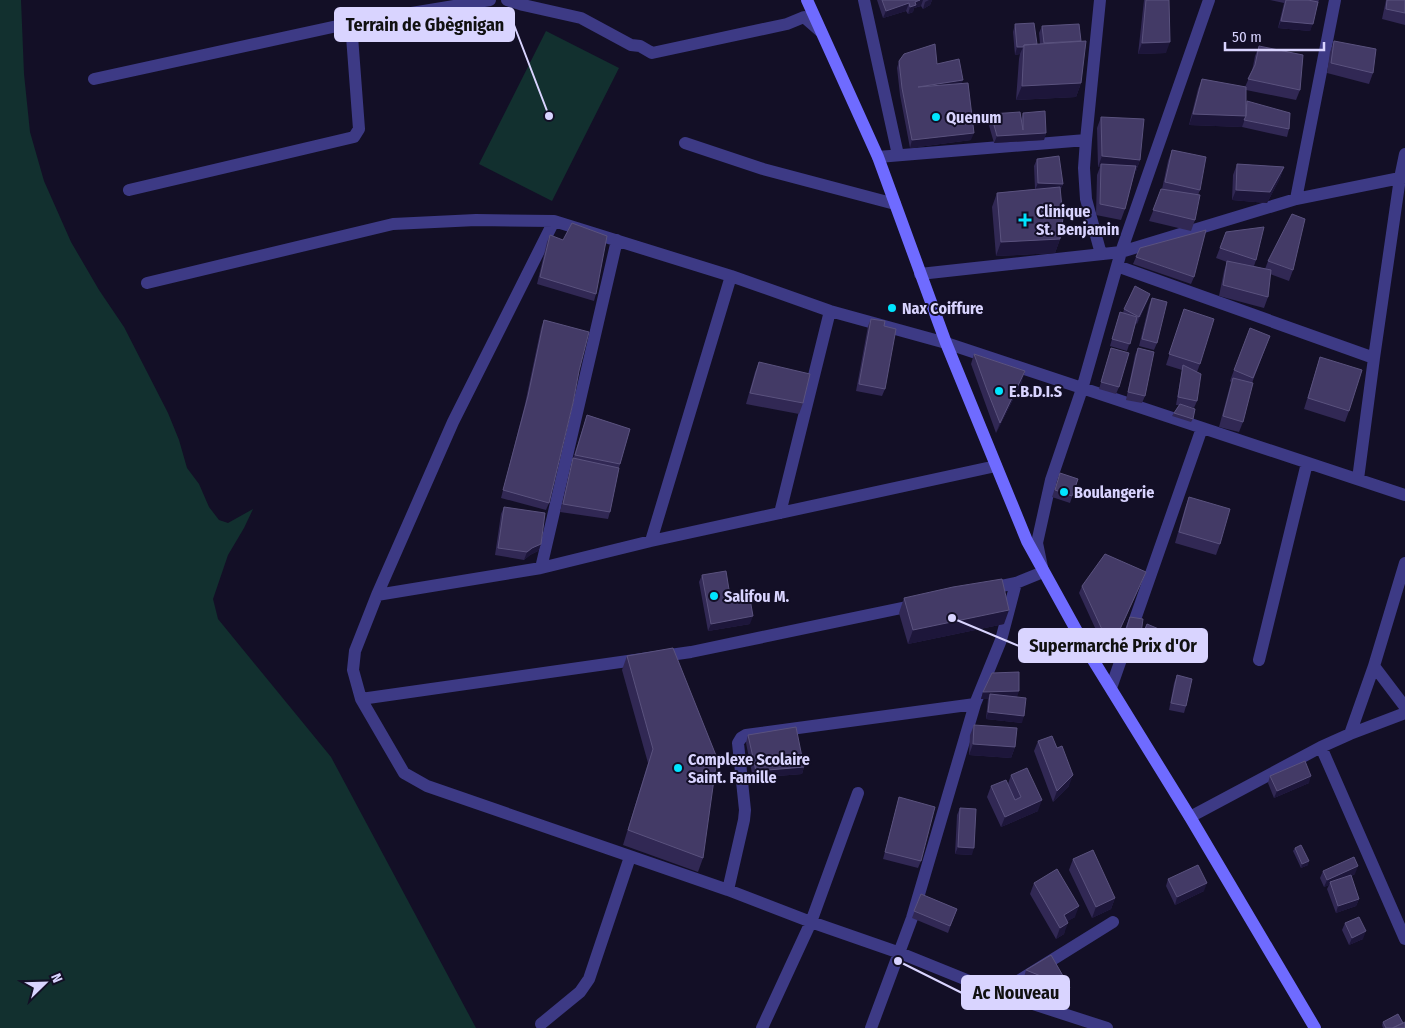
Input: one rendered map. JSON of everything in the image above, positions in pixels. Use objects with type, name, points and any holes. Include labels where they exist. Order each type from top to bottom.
[{"type":"main road","points":[[807,0],[878,157],[946,343],[1027,541],[1090,655],[1190,817],[1315,1028]]},
{"type":"street","points":[[94,79],[351,22],[490,0]]},
{"type":"street","points":[[507,0],[580,18],[631,45],[640,46],[652,53],[787,24],[804,17],[820,31]]},
{"type":"street","points":[[1100,0],[1084,168],[1086,199],[1101,254]]},
{"type":"street","points":[[978,591],[1016,583],[1043,572],[1037,543],[1051,480],[1082,389],[1122,252],[1209,0]]},
{"type":"street","points":[[1296,199],[1335,0]]},
{"type":"street","points":[[868,1],[898,155]]},
{"type":"street","points":[[129,190],[354,137],[359,128],[351,22]]},
{"type":"street","points":[[878,157],[1086,140]]},
{"type":"street","points":[[685,143],[763,169],[895,204]]},
{"type":"street","points":[[1358,479],[1405,154]]},
{"type":"street","points":[[920,274],[1122,252],[1296,199],[1402,177]]},
{"type":"street","points":[[147,284],[394,224],[476,220],[554,221],[731,276],[830,311],[946,343],[1405,495]]},
{"type":"street","points":[[554,221],[453,422],[377,595],[355,651],[353,670],[360,699],[404,773],[427,786],[728,890],[811,922],[900,953],[1079,1024],[1107,1028]]},
{"type":"street","points":[[541,568],[617,240]]},
{"type":"street","points":[[1118,266],[1374,358]]},
{"type":"street","points":[[651,540],[731,276]]},
{"type":"street","points":[[780,512],[830,311]]},
{"type":"street","points":[[1112,688],[1202,428]]},
{"type":"street","points":[[1259,660],[1308,463]]},
{"type":"street","points":[[377,595],[541,568],[651,540],[996,466]]},
{"type":"street","points":[[1350,734],[1374,666],[1405,563]]},
{"type":"street","points":[[871,1028],[900,953],[975,704],[1002,640],[1016,583]]},
{"type":"street","points":[[360,699],[691,652],[930,602]]},
{"type":"street","points":[[1374,666],[1405,707]]},
{"type":"street","points":[[728,890],[745,810],[738,743],[741,738],[746,735],[975,704]]},
{"type":"street","points":[[1190,817],[1321,747],[1405,713]]},
{"type":"street","points":[[1321,747],[1405,939]]},
{"type":"street","points":[[762,1028],[811,922],[858,793]]},
{"type":"street","points":[[541,1024],[580,992],[589,979],[630,857]]},
{"type":"street","points":[[999,993],[1113,922]]},
{"type":"green space","points":[[0,0],[21,0],[24,74],[30,132],[44,181],[71,242],[99,290],[124,327],[168,413],[179,440],[187,468],[199,484],[209,507],[219,520],[228,523],[253,509],[228,555],[213,599],[218,619],[331,757],[476,1028],[0,1028]]},
{"type":"green space","points":[[546,31],[619,68],[552,201],[479,164]]},
{"type":"building","points":[[882,0],[920,0],[915,2],[916,5],[910,7],[909,3],[886,11]]},
{"type":"building","points":[[1146,0],[1169,0],[1170,42],[1142,43]]},
{"type":"building","points":[[1286,0],[1318,2],[1313,24],[1281,21]]},
{"type":"building","points":[[1387,0],[1405,0],[1405,13],[1386,9]]},
{"type":"building","points":[[1034,23],[1037,44],[1017,47],[1015,24]]},
{"type":"building","points":[[1079,24],[1081,41],[1044,43],[1042,26]]},
{"type":"building","points":[[1086,41],[1081,83],[1022,86],[1024,45]]},
{"type":"building","points":[[1334,41],[1376,49],[1373,73],[1331,63]]},
{"type":"building","points":[[935,44],[937,64],[959,59],[963,80],[918,87],[968,83],[974,133],[912,140],[899,61],[904,54]]},
{"type":"building","points":[[1259,46],[1303,55],[1300,90],[1248,79],[1255,65]]},
{"type":"building","points":[[1202,79],[1246,87],[1246,116],[1193,114]]},
{"type":"building","points":[[1247,101],[1290,113],[1289,129],[1244,120]]},
{"type":"building","points":[[1045,111],[1046,133],[997,136],[991,114],[1020,112],[1023,130],[1023,113]]},
{"type":"building","points":[[1101,117],[1144,119],[1140,160],[1102,156]]},
{"type":"building","points":[[1172,150],[1206,157],[1200,190],[1165,182]]},
{"type":"building","points":[[1059,156],[1063,184],[1038,183],[1037,159]]},
{"type":"building","points":[[1101,164],[1136,166],[1125,209],[1100,204]]},
{"type":"building","points":[[1237,164],[1284,167],[1270,192],[1236,190]]},
{"type":"building","name":"Clinique St. Benjamin","points":[[1060,187],[1063,218],[1060,239],[1001,242],[997,193]]},
{"type":"building","points":[[1161,189],[1200,195],[1195,220],[1153,210]]},
{"type":"building","points":[[1292,214],[1305,219],[1293,270],[1268,261]]},
{"type":"building","points":[[572,223],[607,236],[596,294],[540,277],[550,235],[563,240]]},
{"type":"building","points":[[1264,227],[1256,260],[1220,248],[1226,232]]},
{"type":"building","points":[[1206,230],[1194,277],[1136,257],[1140,248]]},
{"type":"building","points":[[1227,261],[1271,270],[1268,297],[1223,285]]},
{"type":"building","points":[[1135,286],[1150,294],[1139,317],[1124,309]]},
{"type":"building","points":[[1152,298],[1167,302],[1157,343],[1142,339]]},
{"type":"building","points":[[1184,309],[1214,319],[1200,364],[1169,354]]},
{"type":"building","points":[[1120,312],[1137,317],[1130,344],[1112,339]]},
{"type":"building","points":[[871,319],[885,321],[884,326],[896,329],[885,389],[859,384]]},
{"type":"building","points":[[544,320],[589,332],[549,503],[503,490],[528,396]]},
{"type":"building","points":[[1250,328],[1270,336],[1253,378],[1234,370]]},
{"type":"building","points":[[1111,348],[1129,353],[1119,387],[1101,382]]},
{"type":"building","points":[[1138,348],[1154,352],[1145,396],[1128,392]]},
{"type":"building","name":"E.B.D.I.S","points":[[974,354],[1025,371],[1000,423],[987,390]]},
{"type":"building","points":[[1320,357],[1362,370],[1349,411],[1308,398]]},
{"type":"building","points":[[759,362],[810,374],[803,403],[750,393]]},
{"type":"building","points":[[1183,365],[1201,374],[1197,401],[1178,397]]},
{"type":"building","points":[[1233,378],[1253,383],[1243,422],[1223,416]]},
{"type":"building","points":[[1180,404],[1195,409],[1193,419],[1174,413]]},
{"type":"building","points":[[587,415],[630,429],[620,464],[575,455]]},
{"type":"building","points":[[573,458],[619,468],[610,512],[563,504]]},
{"type":"building","points":[[1060,473],[1078,479],[1072,496],[1055,490]]},
{"type":"building","points":[[1189,497],[1230,509],[1220,544],[1179,532]]},
{"type":"building","points":[[504,507],[545,513],[541,544],[527,552],[498,548]]},
{"type":"building","points":[[1105,554],[1146,572],[1111,649],[1082,586]]},
{"type":"building","points":[[726,571],[731,602],[750,599],[753,616],[711,624],[702,575]]},
{"type":"building","points":[[1002,579],[1009,610],[913,630],[904,598]]},
{"type":"building","points":[[1130,617],[1143,619],[1140,641],[1125,633]]},
{"type":"building","points":[[1147,624],[1180,638],[1172,655],[1140,641]]},
{"type":"building","name":"Complexe Scolaire Saint. Famille","points":[[673,648],[717,758],[703,858],[628,830],[653,749],[627,656]]},
{"type":"building","points":[[1019,672],[1019,691],[983,692],[992,673]]},
{"type":"building","points":[[1177,675],[1192,679],[1186,706],[1171,703]]},
{"type":"building","points":[[990,694],[1026,698],[1024,716],[988,712]]},
{"type":"building","points":[[974,725],[1017,728],[1015,747],[973,744]]},
{"type":"building","points":[[796,727],[804,767],[756,771],[748,735]]},
{"type":"building","points":[[1052,736],[1057,748],[1062,746],[1073,775],[1057,791],[1038,741]]},
{"type":"building","points":[[1305,761],[1311,776],[1277,791],[1270,776]]},
{"type":"building","points":[[1027,768],[1042,800],[1005,817],[991,786],[1006,780],[1015,800],[1021,797],[1011,775]]},
{"type":"building","points":[[899,797],[935,807],[921,861],[885,852]]},
{"type":"building","points":[[960,808],[976,809],[974,848],[958,847]]},
{"type":"building","points":[[1301,845],[1309,861],[1302,864],[1295,848]]},
{"type":"building","points":[[1093,850],[1115,898],[1096,907],[1073,859]]},
{"type":"building","points":[[1354,857],[1358,866],[1327,880],[1323,871]]},
{"type":"building","points":[[1198,865],[1207,883],[1177,897],[1168,879]]},
{"type":"building","points":[[1057,869],[1079,906],[1064,915],[1068,923],[1060,928],[1034,883]]},
{"type":"building","points":[[1351,875],[1359,899],[1338,906],[1330,882]]},
{"type":"building","points":[[921,894],[957,909],[950,926],[914,911]]},
{"type":"building","points":[[1359,917],[1366,931],[1352,938],[1345,923]]},
{"type":"building","points":[[1051,955],[1070,988],[1026,970]]},
{"type":"building","points":[[1398,1014],[1403,1023],[1392,1028],[1386,1028],[1383,1022]]},
{"type":"building","points":[[1405,1022],[1405,1028],[1393,1028]]},
{"type":"place","name":"Terrain de Gbègnigan","points":[[549,116]]},
{"type":"place","name":"Quenum","points":[[936,117]]},
{"type":"place","name":"Clinique St. Benjamin","points":[[1025,220]]},
{"type":"place","name":"Nax Coiffure","points":[[892,308]]},
{"type":"place","name":"E.B.D.I.S","points":[[999,391]]},
{"type":"place","name":"Boulangerie","points":[[1064,492]]},
{"type":"place","name":"Salifou M.","points":[[714,596]]},
{"type":"place","name":"Supermarché Prix d'Or","points":[[952,618]]},
{"type":"place","name":"Complexe Scolaire Saint. Famille","points":[[678,768]]},
{"type":"place","name":"Ac Nouveau","points":[[898,961]]}]
